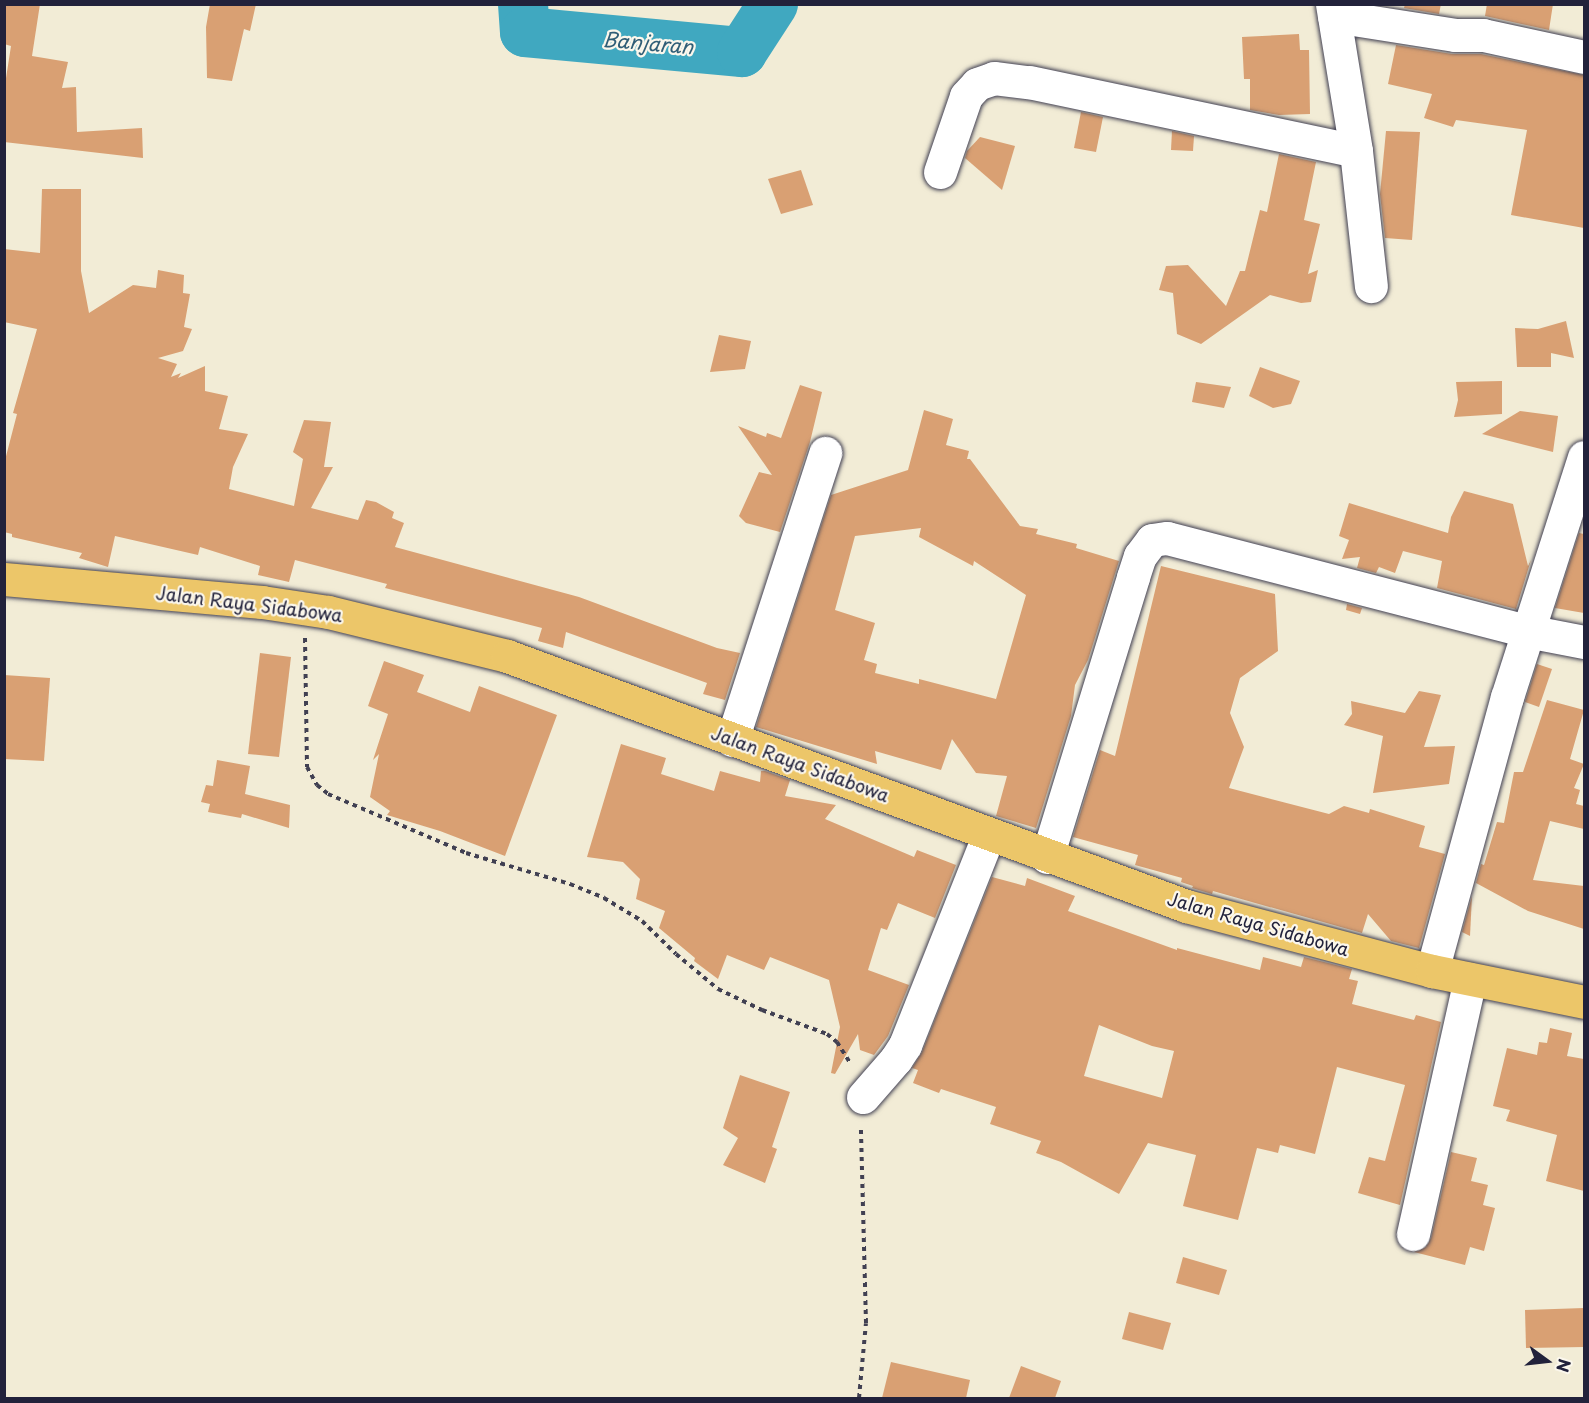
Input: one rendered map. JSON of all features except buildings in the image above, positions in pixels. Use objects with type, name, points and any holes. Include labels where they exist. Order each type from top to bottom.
[{"type":"highway","name":"Jalan Raya Sidabowa","points":[[4,579],[304,608],[387,625],[507,656],[1047,856],[1220,916],[1432,971],[1584,1002]]},
{"type":"street","points":[[1371,286],[1356,152],[1333,10],[1455,35],[1490,36],[1584,57]]},
{"type":"street","points":[[940,171],[966,96],[977,84],[994,78],[1029,82],[1356,152]]},
{"type":"street","points":[[732,740],[825,453]]},
{"type":"street","points":[[1432,971],[1527,631],[1584,457]]},
{"type":"street","points":[[1047,856],[1133,577],[1140,556],[1152,540],[1167,538],[1527,631],[1584,642]]},
{"type":"street","points":[[863,1097],[896,1059],[905,1044],[989,834]]},
{"type":"street","points":[[1413,1234],[1470,978]]},
{"type":"path","points":[[304,608],[305,744],[307,767],[317,785],[344,802],[466,853],[570,884],[604,898],[642,921],[676,954],[718,988],[762,1010],[827,1034],[837,1042],[853,1067],[863,1097],[866,1323],[859,1398]]},
{"type":"waterway","name":"Banjaran","points":[[523,4],[525,32],[742,52],[773,4]]}]
